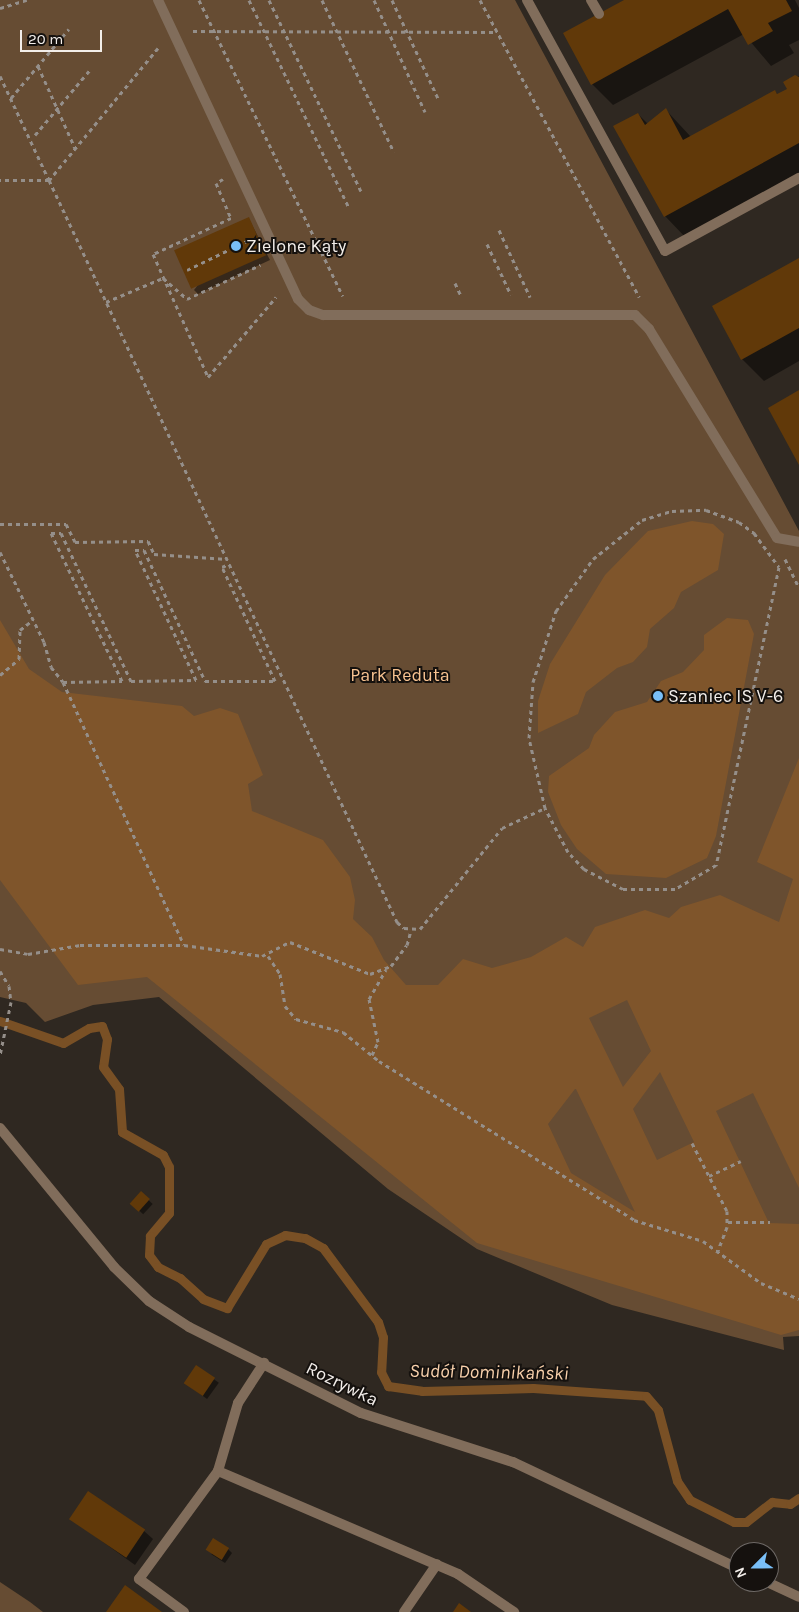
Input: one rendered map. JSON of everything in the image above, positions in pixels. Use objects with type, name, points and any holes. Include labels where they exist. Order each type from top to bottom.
[{"type":"street","points":[[158,0],[290,281],[309,310],[352,315],[625,313],[642,320],[777,538],[799,542]]},
{"type":"street","points":[[527,0],[665,251],[799,178]]},
{"type":"street","points":[[591,0],[599,14]]},
{"type":"street","name":"Rozrywka","points":[[0,1128],[114,1267],[150,1301],[189,1327],[264,1363],[360,1413],[513,1462],[584,1492],[729,1564]]},
{"type":"street","points":[[184,1612],[139,1579],[218,1471],[238,1403],[264,1363]]},
{"type":"street","points":[[218,1471],[437,1564],[514,1612]]},
{"type":"street","points":[[404,1612],[437,1564]]},
{"type":"street","points":[[779,1588],[799,1597]]},
{"type":"path","points":[[0,8],[27,0]]},
{"type":"path","points":[[199,0],[352,315]]},
{"type":"path","points":[[249,0],[348,206]]},
{"type":"path","points":[[269,0],[360,191]]},
{"type":"path","points":[[322,0],[394,152]]},
{"type":"path","points":[[374,0],[425,112]]},
{"type":"path","points":[[392,0],[438,98]]},
{"type":"path","points":[[480,0],[644,308],[642,320]]},
{"type":"path","points":[[11,98],[69,29]]},
{"type":"path","points":[[193,31],[497,32]]},
{"type":"path","points":[[49,180],[174,32]]},
{"type":"path","points":[[38,66],[75,148]]},
{"type":"path","points":[[35,135],[89,71]]},
{"type":"path","points":[[0,76],[397,922],[411,930],[420,928],[502,828],[545,808]]},
{"type":"path","points":[[0,180],[49,180]]},
{"type":"path","points":[[216,183],[231,218],[153,254],[208,377],[290,281]]},
{"type":"path","points":[[499,230],[538,313]]},
{"type":"path","points":[[187,270],[253,239],[250,232]]},
{"type":"path","points":[[487,244],[519,313]]},
{"type":"path","points":[[163,278],[187,298],[264,263],[266,268]]},
{"type":"path","points":[[106,302],[163,278]]},
{"type":"path","points":[[688,510],[706,510],[739,522],[762,542],[779,568],[716,865],[675,889],[623,890],[584,869],[568,852],[545,808],[530,738],[533,682],[546,632],[568,591],[593,559],[642,520],[688,510]]},
{"type":"path","points":[[0,524],[66,524],[75,542],[148,542],[154,554],[227,558]]},
{"type":"path","points":[[58,525],[131,681],[196,680],[135,550],[144,550]]},
{"type":"path","points":[[61,533],[51,533],[122,681],[63,682]]},
{"type":"path","points":[[777,538],[799,588]]},
{"type":"path","points":[[141,542],[205,681],[275,681],[222,567],[229,564]]},
{"type":"path","points":[[0,552],[33,620],[51,667],[63,682],[184,945]]},
{"type":"path","points":[[0,675],[19,659],[20,630],[33,620]]},
{"type":"path","points":[[372,1056],[378,1036],[369,999],[386,970],[407,945],[411,930]]},
{"type":"path","points":[[268,956],[281,944],[290,942],[363,974],[386,970]]},
{"type":"path","points":[[0,949],[28,954],[80,945],[184,945],[268,956],[280,974],[284,1006],[296,1019],[343,1032],[372,1056],[634,1220],[690,1235],[718,1250],[760,1283],[799,1299]]},
{"type":"path","points":[[0,971],[9,986],[11,1002],[0,1055]]},
{"type":"path","points":[[692,1143],[709,1176],[728,1222],[718,1250]]},
{"type":"path","points":[[709,1176],[741,1161]]},
{"type":"path","points":[[728,1222],[770,1222]]},
{"type":"green space","name":"Park Reduta","points":[[0,0],[515,0],[799,531],[799,1336],[783,1337],[784,1350],[612,1305],[477,1249],[388,1189],[159,997],[93,1005],[45,1022],[26,1003],[0,997]]},
{"type":"green space","points":[[0,1582],[30,1602],[43,1612],[0,1612]]},
{"type":"shaded area","points":[[692,521],[713,524],[724,534],[718,570],[681,592],[674,608],[650,629],[647,647],[633,662],[617,668],[586,692],[578,714],[538,733],[538,701],[550,664],[605,575],[648,531]]},
{"type":"shaded area","points":[[727,618],[748,620],[754,634],[716,836],[707,858],[666,878],[606,874],[577,849],[561,825],[548,792],[549,776],[589,748],[594,735],[615,712],[647,702],[661,681],[683,672],[704,650],[704,635]]},
{"type":"shaded area","points":[[0,620],[29,669],[62,692],[182,706],[194,716],[220,708],[238,714],[263,775],[248,784],[252,811],[323,840],[350,877],[355,900],[353,919],[372,937],[384,960],[406,985],[438,985],[463,959],[492,968],[531,957],[566,937],[583,947],[595,927],[645,910],[669,918],[681,907],[720,895],[779,922],[793,879],[757,862],[799,758],[799,1188],[753,1093],[716,1111],[769,1223],[799,1224],[799,1330],[781,1335],[477,1243],[147,977],[78,985],[0,880]],"holes":[[[627,1000],[651,1051],[623,1087],[589,1018]],[[660,1072],[694,1142],[657,1160],[633,1109]],[[576,1089],[635,1212],[571,1173],[548,1124]]]},
{"type":"building","points":[[624,0],[786,0],[792,11],[768,23],[773,31],[748,45],[728,9],[591,85],[563,33]]},
{"type":"building","points":[[795,75],[799,77],[799,143],[664,217],[613,126],[638,113],[645,125],[666,108],[683,140],[775,90],[777,94],[787,89],[783,82]]},
{"type":"building","points":[[249,217],[266,255],[191,289],[174,250]]},
{"type":"building","points":[[799,258],[799,328],[741,360],[712,306]]},
{"type":"building","points":[[799,390],[799,465],[768,408]]},
{"type":"building","points":[[141,1191],[150,1199],[139,1212],[130,1204]]},
{"type":"building","points":[[196,1365],[215,1378],[203,1396],[184,1383]]},
{"type":"building","points":[[88,1491],[145,1530],[126,1558],[69,1519]]},
{"type":"building","points":[[213,1538],[229,1548],[222,1560],[206,1550]]},
{"type":"building","points":[[125,1585],[162,1612],[106,1612]]},
{"type":"building","points":[[459,1603],[471,1612],[453,1612]]},
{"type":"waterway","name":"Sudół Dominikański","points":[[0,1021],[63,1043],[89,1028],[102,1026],[107,1039],[103,1067],[119,1089],[122,1132],[163,1155],[169,1167],[169,1213],[150,1236],[149,1255],[158,1267],[180,1278],[203,1299],[227,1308],[266,1244],[285,1235],[305,1238],[323,1248],[378,1322],[383,1337],[381,1372],[388,1386],[422,1391],[533,1388],[646,1396],[658,1410],[677,1481],[690,1500],[734,1522],[746,1522],[772,1502],[790,1504],[799,1498]]},
{"type":"place","name":"Zielone Kąty","points":[[236,246]]},
{"type":"place","name":"Szaniec IS V-6","points":[[658,696]]}]
